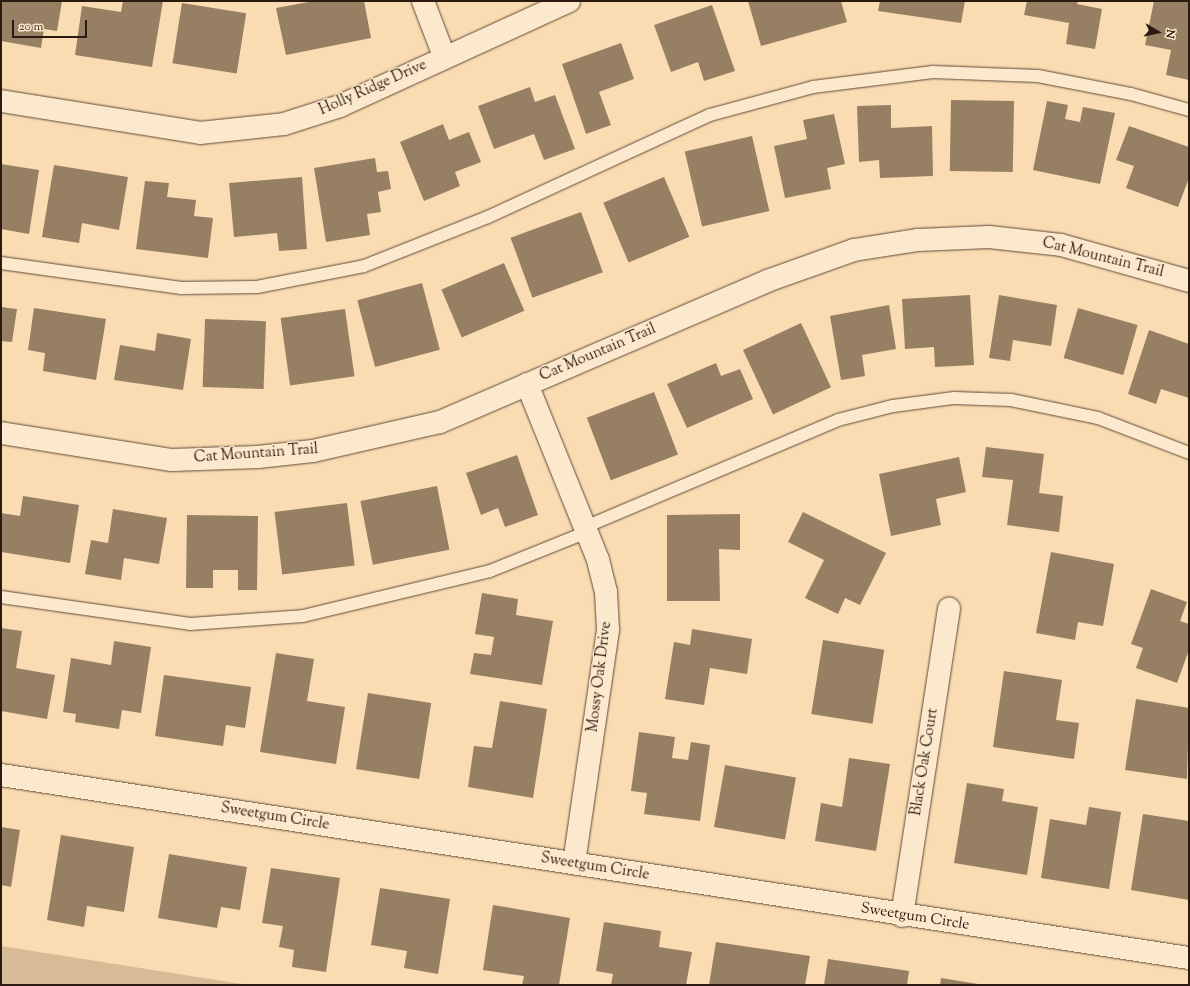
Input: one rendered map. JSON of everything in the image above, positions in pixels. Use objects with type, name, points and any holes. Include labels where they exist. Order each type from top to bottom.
[{"type":"street","points":[[423,1],[444,56]]},
{"type":"street","name":"Holly Ridge Drive","points":[[1,101],[200,133],[284,124],[340,106],[444,56],[569,1]]},
{"type":"street","name":"Cat Mountain Trail","points":[[1,433],[172,460],[258,457],[313,451],[440,422],[767,281],[854,250],[918,240],[989,237],[1061,244],[1189,281]]},
{"type":"street","name":"Mossy Oak Drive","points":[[527,384],[598,560],[606,592],[608,630],[574,863]]},
{"type":"street","name":"Black Oak Court","points":[[902,916],[949,609]]},
{"type":"street","name":"Sweetgum Circle","points":[[1,775],[574,863],[902,916],[1189,958]]},
{"type":"lane","points":[[1,263],[181,288],[257,287],[364,266],[488,217],[710,115],[813,86],[933,72],[1038,76],[1131,94],[1189,110]]},
{"type":"lane","points":[[1,597],[190,624],[303,616],[490,571],[838,420],[893,406],[954,398],[1011,400],[1098,418],[1189,453]]},
{"type":"shaded area","points":[[1,946],[248,985],[1,985]]},
{"type":"building","points":[[1,1],[62,1],[57,31],[44,29],[41,48],[1,41]]},
{"type":"building","points":[[123,1],[163,1],[152,67],[75,55],[82,6],[121,12]]},
{"type":"building","points":[[314,1],[364,1],[371,38],[286,55],[276,8]]},
{"type":"building","points":[[748,1],[841,1],[847,22],[761,46]]},
{"type":"building","points":[[880,1],[965,1],[961,23],[878,11]]},
{"type":"building","points":[[1027,1],[1078,1],[1077,4],[1102,9],[1095,49],[1066,44],[1069,23],[1024,15]]},
{"type":"building","points":[[1154,1],[1189,1],[1189,80],[1166,75],[1171,50],[1145,45]]},
{"type":"building","points":[[182,3],[246,13],[237,73],[172,63]]},
{"type":"building","points":[[712,5],[735,71],[704,81],[698,62],[671,72],[654,25]]},
{"type":"building","points":[[621,43],[634,79],[599,92],[611,125],[586,134],[562,64]]},
{"type":"building","points":[[530,87],[535,102],[555,95],[575,149],[544,160],[534,134],[494,149],[478,106]]},
{"type":"building","points":[[951,100],[1014,101],[1013,172],[950,171]]},
{"type":"building","points":[[1047,101],[1068,105],[1065,119],[1080,122],[1083,107],[1115,113],[1100,184],[1033,170]]},
{"type":"building","points":[[891,105],[891,128],[932,126],[933,176],[880,178],[879,160],[859,162],[857,106]]},
{"type":"building","points":[[834,114],[845,164],[827,168],[831,189],[785,198],[774,146],[807,139],[803,120]]},
{"type":"building","points":[[443,124],[449,140],[469,132],[481,162],[455,172],[460,186],[424,201],[400,142]]},
{"type":"building","points":[[1129,126],[1189,147],[1189,178],[1178,207],[1126,188],[1134,166],[1116,160]]},
{"type":"building","points":[[752,136],[769,211],[702,227],[685,152]]},
{"type":"building","points":[[375,158],[377,172],[388,171],[391,189],[378,192],[381,212],[367,214],[370,235],[326,242],[314,168]]},
{"type":"building","points":[[1,164],[39,170],[29,234],[1,229]]},
{"type":"building","points":[[54,165],[128,177],[119,230],[82,223],[79,243],[42,237]]},
{"type":"building","points":[[302,177],[307,249],[279,251],[277,233],[234,237],[229,183]]},
{"type":"building","points":[[664,177],[689,237],[629,263],[603,203]]},
{"type":"building","points":[[145,181],[169,183],[167,197],[196,200],[194,216],[213,218],[208,258],[136,249]]},
{"type":"building","points":[[581,212],[603,272],[532,298],[511,238]]},
{"type":"building","points":[[504,263],[524,311],[462,337],[441,290]]},
{"type":"building","points":[[422,283],[440,350],[375,367],[357,300]]},
{"type":"building","points":[[970,295],[974,365],[935,367],[934,347],[905,349],[902,299]]},
{"type":"building","points":[[999,295],[1057,305],[1051,346],[1013,340],[1010,361],[989,358]]},
{"type":"building","points":[[889,305],[896,349],[862,355],[865,376],[841,380],[830,316]]},
{"type":"building","points":[[1,307],[17,309],[12,342],[1,341]]},
{"type":"building","points":[[34,308],[106,319],[96,380],[43,371],[45,353],[28,350]]},
{"type":"building","points":[[1078,308],[1138,325],[1123,375],[1064,358]]},
{"type":"building","points":[[345,309],[354,376],[290,385],[281,318]]},
{"type":"building","points":[[205,319],[266,321],[264,389],[203,387]]},
{"type":"building","points":[[801,323],[831,387],[773,414],[743,350]]},
{"type":"building","points":[[1149,330],[1189,344],[1189,398],[1161,389],[1156,404],[1128,394]]},
{"type":"building","points":[[157,333],[191,339],[183,390],[114,380],[120,345],[155,351]]},
{"type":"building","points":[[716,363],[721,376],[740,369],[753,399],[687,428],[667,384]]},
{"type":"building","points":[[654,392],[678,455],[611,480],[587,418]]},
{"type":"building","points":[[986,447],[1044,454],[1039,493],[1063,496],[1059,532],[1007,525],[1013,480],[982,477]]},
{"type":"building","points":[[517,455],[538,515],[505,527],[498,508],[481,515],[466,473]]},
{"type":"building","points":[[959,457],[966,492],[936,499],[941,525],[891,536],[879,474]]},
{"type":"building","points":[[437,486],[449,550],[373,565],[360,501]]},
{"type":"building","points":[[23,496],[79,505],[70,563],[1,552],[1,513],[20,516]]},
{"type":"building","points":[[347,503],[355,566],[282,574],[275,512]]},
{"type":"building","points":[[113,509],[167,518],[159,564],[124,558],[121,580],[85,574],[91,540],[108,543]]},
{"type":"building","points":[[803,512],[886,553],[860,605],[845,598],[838,614],[805,598],[824,560],[788,542]]},
{"type":"building","points":[[740,514],[740,550],[719,549],[720,601],[667,601],[667,515]]},
{"type":"building","points":[[187,515],[258,516],[257,590],[238,590],[238,570],[213,570],[213,588],[186,588]]},
{"type":"building","points":[[1051,552],[1114,564],[1103,626],[1078,622],[1075,640],[1036,633]]},
{"type":"building","points":[[1151,589],[1187,602],[1180,621],[1189,624],[1189,650],[1177,683],[1136,668],[1143,648],[1131,644]]},
{"type":"building","points":[[482,593],[518,599],[516,615],[553,621],[542,685],[470,674],[474,653],[491,655],[494,637],[475,634]]},
{"type":"building","points":[[1,628],[22,631],[16,668],[55,675],[47,719],[1,711]]},
{"type":"building","points":[[692,629],[752,639],[747,674],[710,668],[704,705],[665,699],[674,642],[690,645]]},
{"type":"building","points":[[823,640],[884,650],[873,724],[811,714]]},
{"type":"building","points":[[114,641],[151,647],[141,713],[122,710],[119,729],[75,722],[76,714],[63,712],[71,658],[111,665]]},
{"type":"building","points":[[276,653],[314,659],[307,701],[345,707],[336,764],[260,752]]},
{"type":"building","points":[[1004,671],[1062,680],[1056,720],[1079,723],[1074,759],[993,747]]},
{"type":"building","points":[[164,675],[251,687],[245,728],[226,725],[223,746],[155,736]]},
{"type":"building","points":[[368,693],[431,703],[419,779],[356,769]]},
{"type":"building","points":[[1136,699],[1189,708],[1187,779],[1125,770]]},
{"type":"building","points":[[500,701],[547,709],[533,798],[468,787],[474,746],[492,748]]},
{"type":"building","points":[[639,732],[675,737],[672,758],[688,760],[691,742],[710,745],[700,821],[644,814],[647,793],[631,791]]},
{"type":"building","points":[[849,758],[890,764],[876,851],[815,841],[821,803],[842,807]]},
{"type":"building","points":[[725,765],[796,778],[785,840],[714,827]]},
{"type":"building","points":[[967,783],[1004,789],[1002,801],[1038,807],[1027,875],[954,863]]},
{"type":"building","points":[[1089,807],[1121,812],[1109,889],[1041,878],[1050,819],[1086,825]]},
{"type":"building","points":[[1143,814],[1189,821],[1189,900],[1131,890]]},
{"type":"building","points":[[1,827],[20,830],[11,887],[1,885]]},
{"type":"building","points":[[61,835],[134,847],[124,912],[87,906],[84,927],[47,920]]},
{"type":"building","points":[[169,854],[247,867],[240,910],[221,907],[217,928],[158,918]]},
{"type":"building","points":[[271,868],[340,878],[326,972],[292,967],[294,950],[279,947],[283,926],[262,923]]},
{"type":"building","points":[[380,888],[450,899],[438,974],[404,968],[407,951],[371,945]]},
{"type":"building","points":[[493,905],[570,918],[559,985],[522,985],[524,976],[483,970]]},
{"type":"building","points":[[604,922],[661,931],[659,947],[692,952],[686,985],[611,985],[613,974],[596,971]]},
{"type":"building","points":[[716,942],[810,956],[805,985],[709,985]]},
{"type":"building","points":[[828,959],[909,971],[907,985],[824,985]]},
{"type":"building","points":[[941,978],[978,984],[978,985],[940,985]]}]
